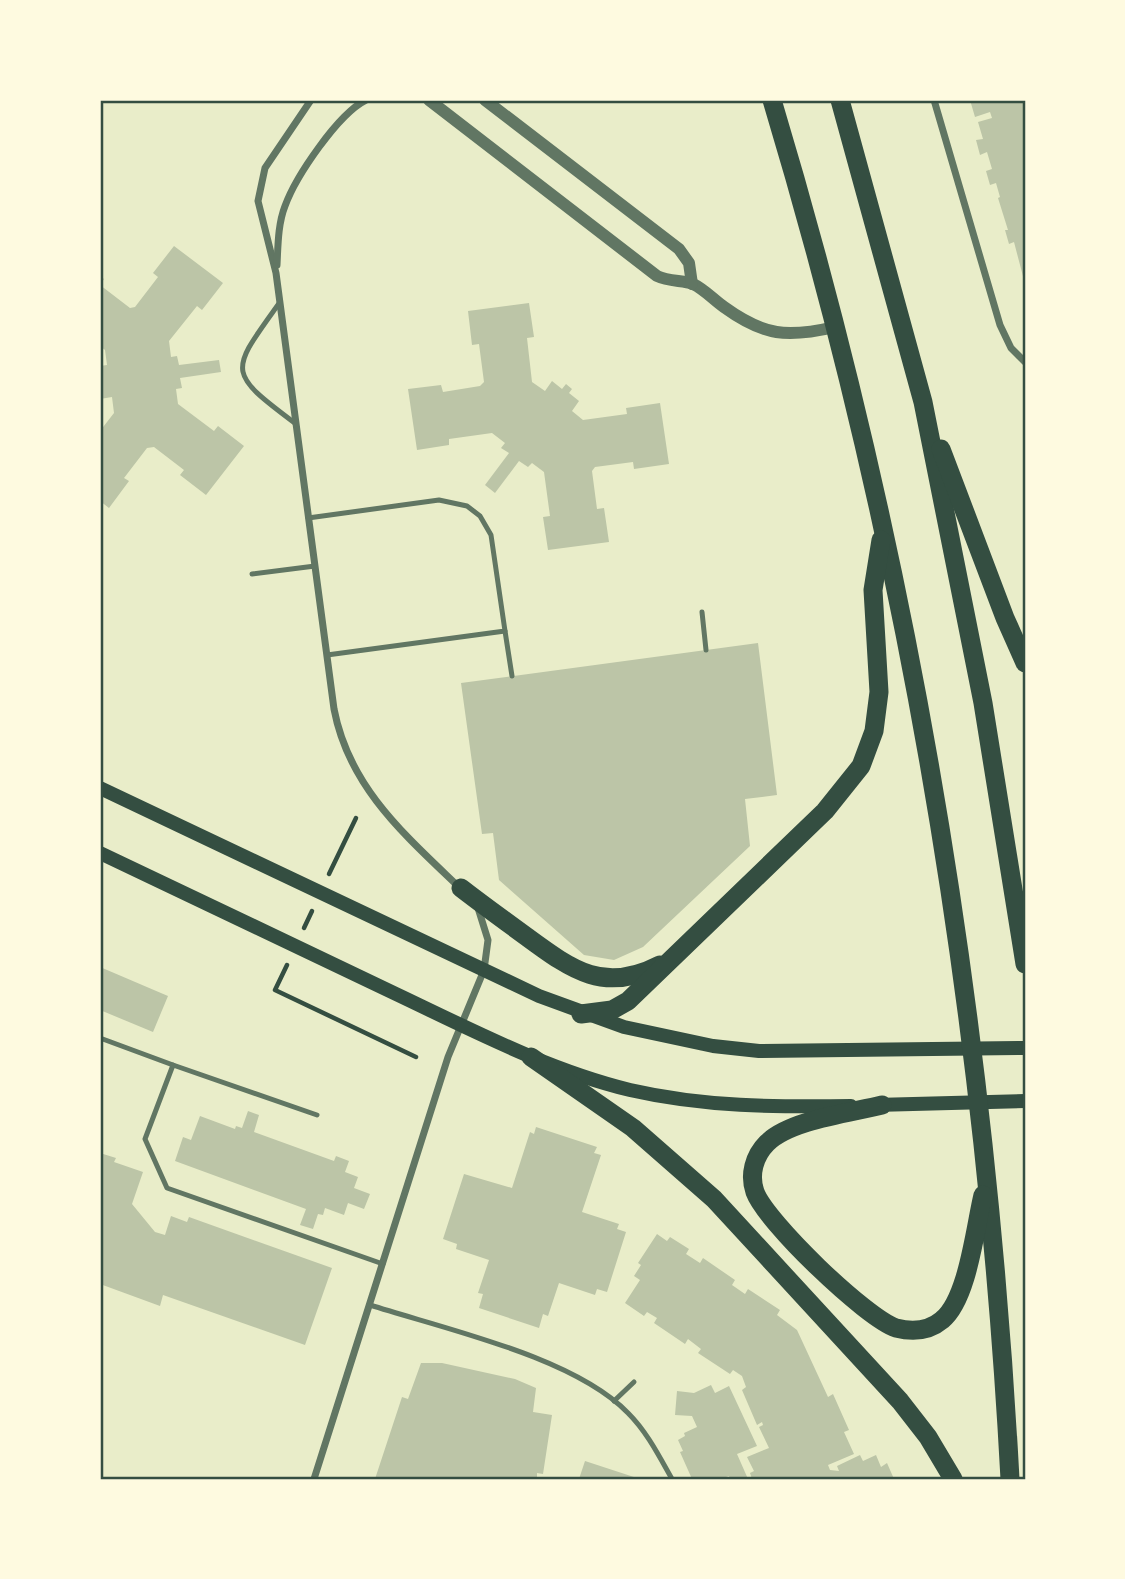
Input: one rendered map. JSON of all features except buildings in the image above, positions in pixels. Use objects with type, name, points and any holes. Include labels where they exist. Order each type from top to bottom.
[{"type":"highway","points":[[772,100],[835,327],[919,700],[963,976],[987,1177],[1002,1337],[1010,1479]]},
{"type":"highway","points":[[840,100],[923,402],[983,703],[1025,964]]},
{"type":"highway","points":[[923,402],[1000,606],[1025,663]]},
{"type":"highway","points":[[581,1014],[607,1012],[623,1005],[825,811],[861,766],[869,748],[878,712],[879,675],[873,590],[883,531]]},
{"type":"highway","points":[[461,888],[564,964],[591,976],[629,977],[653,969],[679,953]]},
{"type":"highway","points":[[531,1057],[633,1128],[714,1199],[900,1401],[929,1437],[953,1479]]},
{"type":"highway","points":[[882,1105],[810,1123],[778,1135],[769,1141],[756,1158],[752,1180],[760,1202],[776,1223],[830,1277],[883,1322],[895,1328],[920,1330],[942,1320],[951,1310],[961,1288],[987,1177]]},
{"type":"main road","points":[[100,788],[581,1014],[669,1038],[760,1051],[1025,1048]]},
{"type":"main road","points":[[100,853],[461,1025],[531,1057],[599,1082],[702,1103],[763,1107],[1025,1101]]},
{"type":"street","points":[[312,100],[271,156],[258,190],[259,213],[276,273],[338,726],[364,786],[389,820],[475,902],[485,926],[488,951],[484,970],[461,1025],[314,1479]]},
{"type":"street","points":[[276,273],[280,227],[292,191],[346,116],[366,100]]},
{"type":"street","points":[[429,100],[657,276],[673,283],[692,284],[747,323],[765,332],[792,334],[835,327]]},
{"type":"street","points":[[485,100],[679,249],[689,263],[692,284]]},
{"type":"street","points":[[934,100],[1004,337],[1025,362]]},
{"type":"lane","points":[[280,302],[248,346],[242,371],[254,393],[296,424]]},
{"type":"lane","points":[[309,518],[439,500],[467,506],[480,516],[491,535],[512,676]]},
{"type":"lane","points":[[252,574],[315,566]]},
{"type":"lane","points":[[702,612],[706,650]]},
{"type":"lane","points":[[327,654],[505,631]]},
{"type":"lane","points":[[100,1038],[317,1115]]},
{"type":"lane","points":[[173,1065],[145,1139],[167,1188],[383,1264]]},
{"type":"lane","points":[[369,1305],[552,1364],[594,1384],[628,1412],[654,1445],[672,1479]]},
{"type":"lane","points":[[614,1401],[634,1382]]},
{"type":"path","points":[[351,829],[356,818]]},
{"type":"path","points":[[407,1052],[416,1057]]}]
